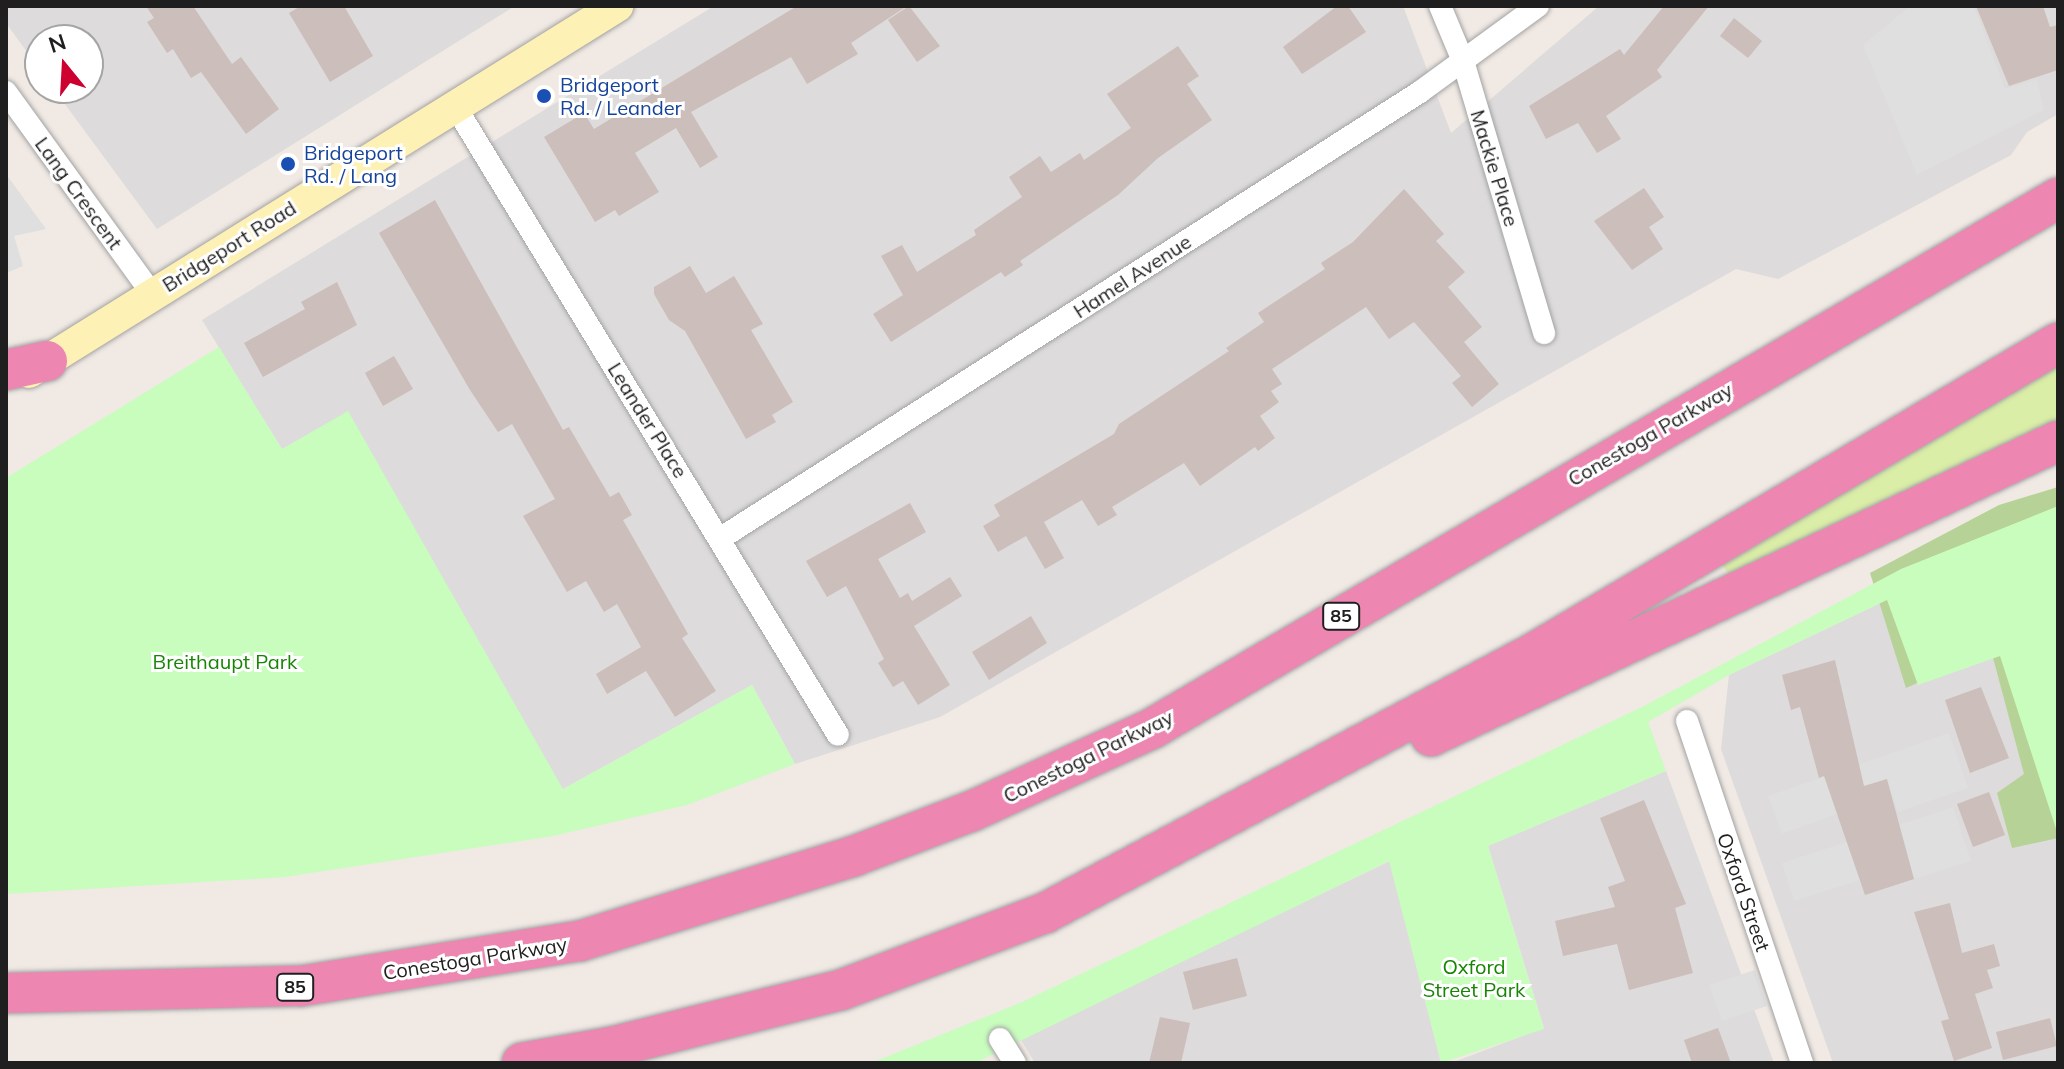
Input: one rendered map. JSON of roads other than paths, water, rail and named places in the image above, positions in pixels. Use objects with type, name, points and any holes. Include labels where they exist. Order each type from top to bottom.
[{"type":"highway","name":"Conestoga Parkway","points":[[6,993],[301,986],[580,941],[854,856],[972,811],[1153,728],[2058,198]]},
{"type":"highway","points":[[522,1063],[612,1047],[855,985],[1045,913],[1256,804],[1534,653],[2058,343]]},
{"type":"highway","points":[[6,370],[47,361]]},
{"type":"highway","points":[[1256,804],[1380,760],[2058,441]]},
{"type":"highway","points":[[572,1063],[612,1047]]},
{"type":"main road","name":"Bridgeport Road","points":[[6,386],[617,6]]},
{"type":"street","name":"Mackie Place","points":[[1440,6],[1463,61],[1544,333]]},
{"type":"street","name":"Hamel Avenue","points":[[721,538],[1463,61],[1538,6]]},
{"type":"street","name":"Lang Crescent","points":[[6,92],[152,294]]},
{"type":"street","name":"Leander Place","points":[[455,106],[721,538],[838,735]]},
{"type":"street","name":"Oxford Street","points":[[1687,721],[1802,1063]]},
{"type":"street","points":[[1000,1039],[1015,1063]]},
{"type":"place","name":"Bridgeport Rd. / Leander","points":[[544,96]]},
{"type":"place","name":"Bridgeport Rd. / Lang","points":[[288,164]]},
{"type":"park label","name":"Breithaupt Park","points":[[225,661]]},
{"type":"park label","name":"Oxford Street Park","points":[[1474,978]]}]
